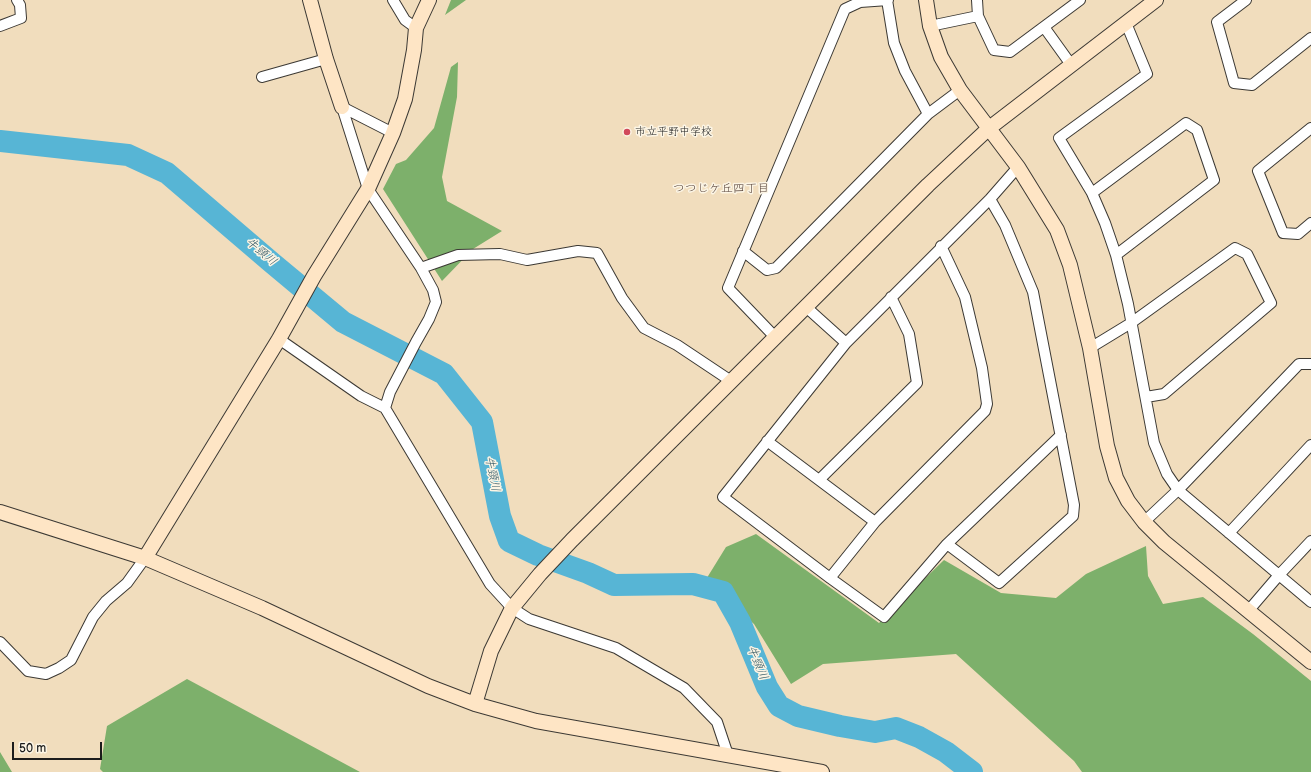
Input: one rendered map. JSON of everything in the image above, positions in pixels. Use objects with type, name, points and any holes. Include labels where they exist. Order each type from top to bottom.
[{"type":"street","points":[[0,26],[21,18],[20,5],[17,0]]},
{"type":"street","points":[[310,0],[326,59],[368,189],[420,268],[433,290],[436,302],[429,319],[390,392],[385,408]]},
{"type":"street","points":[[393,0],[405,20],[416,28]]},
{"type":"street","points":[[0,642],[28,671],[46,674],[59,668],[71,660],[93,617],[106,601],[127,583],[145,558],[279,339],[314,276],[368,189],[393,133],[405,98],[414,50],[416,28],[429,0]]},
{"type":"street","points":[[775,337],[728,288],[845,9],[860,2],[887,0],[894,43],[905,71],[928,114]]},
{"type":"street","points":[[926,0],[930,26],[941,57],[960,90],[1018,167],[1057,230],[1070,265],[1090,348],[1107,446],[1116,478],[1128,501],[1144,522],[1164,542],[1311,662]]},
{"type":"street","points":[[977,0],[978,16],[994,50],[1010,52],[1080,0]]},
{"type":"street","points":[[475,704],[491,651],[512,608],[540,574],[572,540],[928,185],[988,129],[1156,0]]},
{"type":"street","points":[[1246,0],[1217,22],[1234,83],[1252,85],[1311,38]]},
{"type":"street","points":[[930,26],[978,16]]},
{"type":"street","points":[[1126,23],[1147,74],[1059,138],[1092,193],[1105,223],[1116,255],[1146,397],[1154,443],[1167,474],[1178,490],[1311,602]]},
{"type":"street","points":[[1044,27],[1072,66]]},
{"type":"street","points":[[262,77],[326,59]]},
{"type":"street","points":[[743,251],[767,270],[776,268],[928,114],[960,90]]},
{"type":"street","points":[[342,107],[393,133]]},
{"type":"street","points":[[1092,193],[1186,123],[1197,130],[1214,180],[1116,255]]},
{"type":"street","points":[[1311,128],[1258,171],[1283,233],[1298,234],[1311,223]]},
{"type":"street","points":[[1018,167],[990,199],[941,246],[846,343],[724,496],[830,578],[884,617],[947,544],[1061,435]]},
{"type":"street","points":[[947,544],[999,583],[1073,516],[1074,505],[1033,292],[1005,225],[990,199]]},
{"type":"street","points":[[830,578],[875,522],[985,411],[986,404],[982,368],[965,297],[941,246]]},
{"type":"street","points":[[1090,348],[1131,323],[1235,248],[1247,254],[1271,304],[1164,394],[1146,397]]},
{"type":"street","points":[[420,268],[458,255],[500,254],[527,260],[578,251],[597,253],[622,298],[644,328],[677,345],[730,381]]},
{"type":"street","points":[[819,480],[917,383],[909,334],[891,297]]},
{"type":"street","points":[[806,306],[846,343]]},
{"type":"street","points":[[279,339],[361,396],[385,408],[490,584],[512,608],[529,619],[616,648],[684,688],[717,722],[728,755]]},
{"type":"street","points":[[1144,522],[1178,490],[1298,364],[1311,364]]},
{"type":"street","points":[[767,441],[875,522]]},
{"type":"street","points":[[1229,533],[1311,445]]},
{"type":"street","points":[[0,512],[145,558],[262,608],[428,686],[475,704],[536,720],[822,772]]},
{"type":"street","points":[[1249,610],[1311,541]]},
{"type":"green space","points":[[451,0],[466,0],[445,15]]},
{"type":"green space","points":[[458,62],[457,97],[442,177],[447,201],[502,231],[473,249],[442,281],[383,189],[396,164],[406,160],[434,128],[451,67]]},
{"type":"green space","points":[[756,534],[879,623],[944,560],[1001,593],[1056,598],[1086,574],[1146,546],[1148,576],[1163,604],[1203,597],[1253,634],[1311,681],[1311,772],[1082,772],[1074,761],[956,654],[823,664],[791,684],[754,624],[705,581],[726,547]]},
{"type":"green space","points":[[187,679],[360,772],[103,772],[100,769],[107,726]]},
{"type":"green space","points":[[0,752],[12,772],[0,772]]},
{"type":"waterway","name":"牛頸川","points":[[0,141],[128,155],[167,173],[343,322],[444,374],[482,422],[500,516],[509,541],[538,555],[588,573],[614,585],[693,584],[723,592],[740,622],[767,687],[779,706],[798,716],[840,726],[875,732],[896,728],[919,737],[946,752],[972,772]]},
{"type":"place","name":"市立平野中学校","points":[[627,132]]},
{"type":"district","name":"つつじケ丘四丁目","points":[[721,189]]}]
